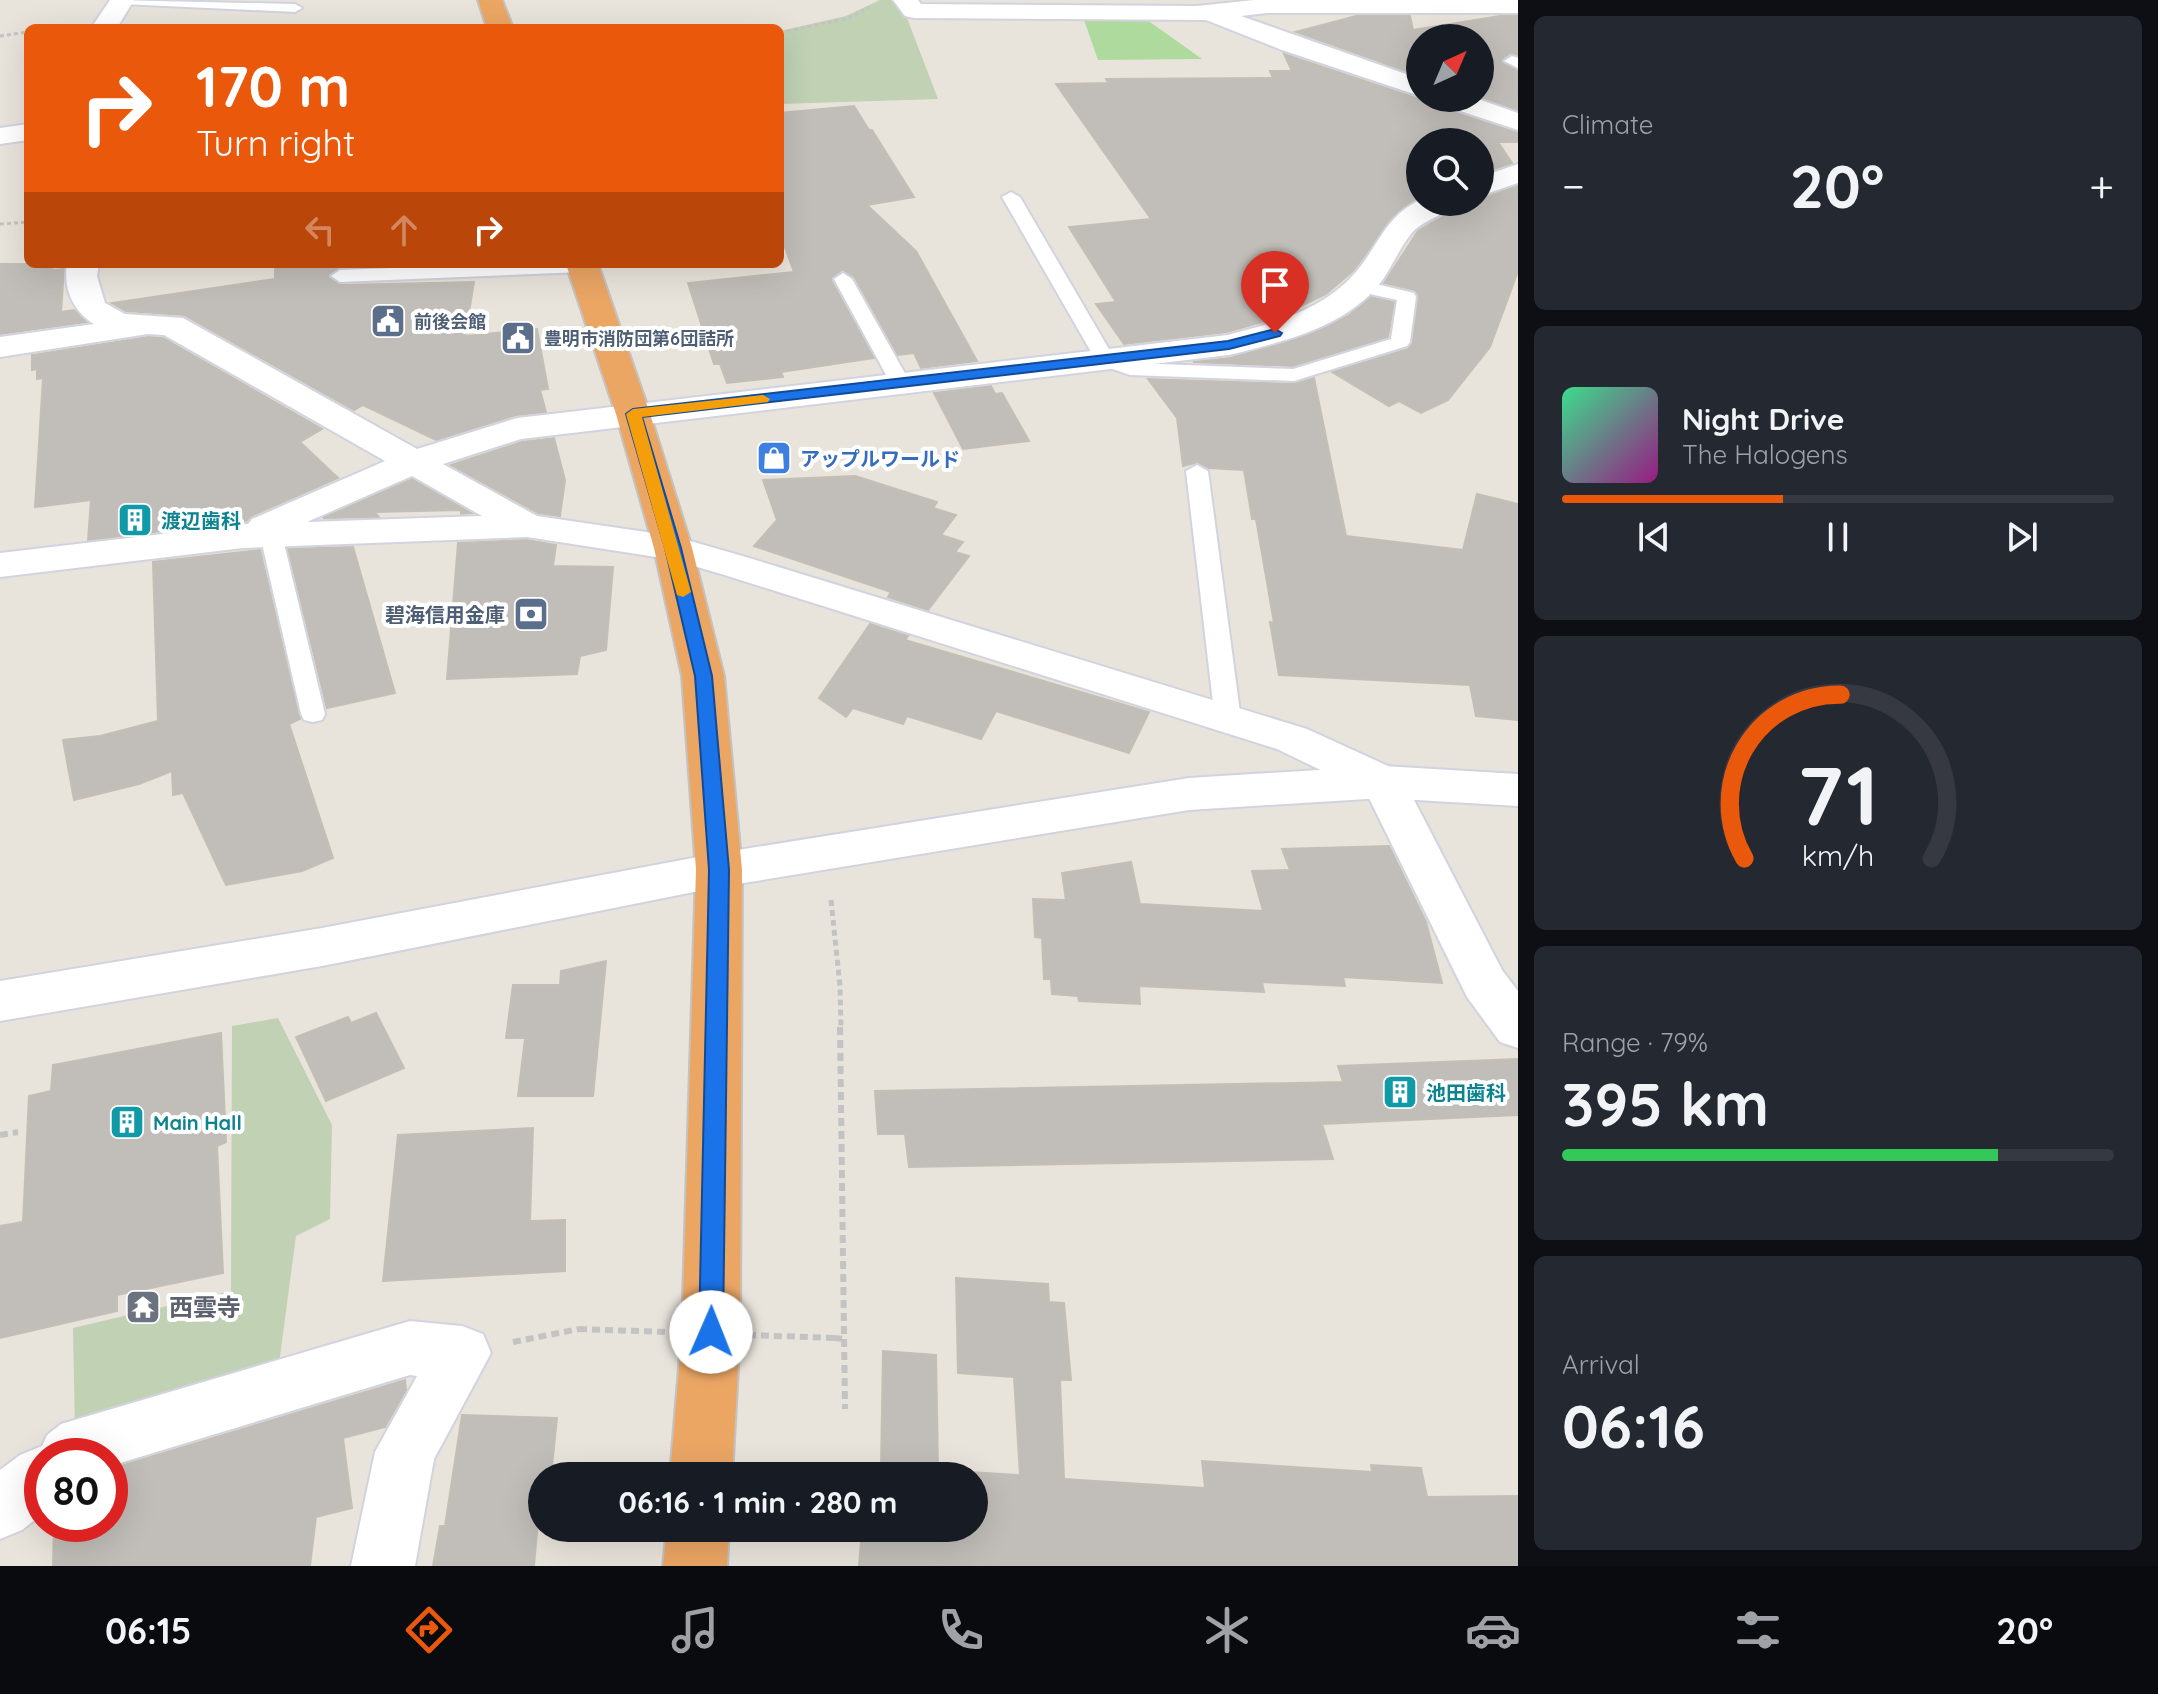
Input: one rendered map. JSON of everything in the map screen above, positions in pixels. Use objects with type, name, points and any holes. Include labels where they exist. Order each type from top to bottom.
[{"type":"highway","points":[[490,0],[499,24]]},
{"type":"highway","points":[[583,268],[633,414],[673,548],[703,676],[719,870],[711,1332],[702,1462]]},
{"type":"highway","points":[[695,1566],[697,1542]]},
{"type":"street","points":[[107,24],[122,0]]},
{"type":"street","points":[[905,0],[914,11],[1059,6],[1210,12],[1267,6],[1518,6]]},
{"type":"street","points":[[1210,12],[1291,45],[1406,83]]},
{"type":"street","points":[[1489,112],[1518,122]]},
{"type":"street","points":[[0,136],[24,133]]},
{"type":"street","points":[[1494,182],[1518,173]]},
{"type":"street","points":[[257,535],[415,461],[517,429],[1229,345],[1275,333],[1331,311],[1359,286],[1403,222],[1411,216]]},
{"type":"street","points":[[82,268],[81,276],[90,308],[118,324],[152,326]]},
{"type":"street","points":[[0,347],[171,325],[527,526]]},
{"type":"street","points":[[0,565],[257,535],[527,526],[673,548],[1292,739],[1383,782],[1484,983],[1518,1028]]},
{"type":"street","points":[[0,1001],[322,947],[719,870],[1189,794],[1383,782],[1518,790]]},
{"type":"street","points":[[106,1438],[410,1348],[462,1353],[405,1452],[383,1566]]},
{"type":"street","points":[[0,1508],[24,1490]]},
{"type":"lane","points":[[122,0],[295,8]]},
{"type":"lane","points":[[1011,197],[1105,360],[1130,369],[1294,375],[1400,342],[1407,297],[1359,286]]},
{"type":"lane","points":[[340,276],[516,268]]},
{"type":"lane","points":[[843,279],[901,384]]},
{"type":"lane","points":[[1197,471],[1228,720]]},
{"type":"lane","points":[[257,535],[313,714]]},
{"type":"path","points":[[784,32],[849,18],[873,6]]},
{"type":"path","points":[[0,36],[24,33]]},
{"type":"path","points":[[0,224],[24,222]]},
{"type":"path","points":[[831,900],[840,986],[845,1409]]},
{"type":"path","points":[[0,1135],[18,1132]]},
{"type":"path","points":[[462,1353],[579,1329],[845,1339]]},
{"type":"green space","points":[[880,0],[893,0],[907,18],[938,99],[784,104],[784,30],[846,16]]},
{"type":"green space","points":[[1083,17],[1143,17],[1202,59],[1098,60]]},
{"type":"green space","points":[[278,1018],[332,1125],[330,1219],[296,1236],[277,1379],[75,1434],[73,1328],[231,1291],[232,1026]]},
{"type":"building","points":[[1356,16],[1410,16],[1412,24],[1406,24],[1406,71],[1296,32]]},
{"type":"building","points":[[1518,16],[1518,55],[1510,53],[1501,60],[1518,71],[1518,110],[1494,102],[1494,24],[1450,24]]},
{"type":"building","points":[[1284,54],[1406,95],[1406,112],[1453,112],[1518,133],[1518,142],[1498,142],[1512,163],[1494,169],[1494,128],[1406,128],[1406,206],[1397,212],[1353,271],[1326,294],[1279,317],[1227,332],[1124,344],[1096,304],[1116,302],[1069,227],[1151,219],[1056,84],[1108,83],[1106,79],[1273,78],[1270,71],[1292,71]]},
{"type":"building","points":[[854,106],[914,197],[867,205],[916,251],[977,361],[921,368],[914,353],[898,355],[855,278],[841,270],[831,280],[874,358],[781,372],[783,377],[727,383],[720,364],[714,364],[688,283],[794,272],[784,245],[784,113]]},
{"type":"building","points":[[1518,186],[1518,271],[1490,347],[1448,400],[1421,413],[1399,401],[1389,406],[1332,372],[1408,349],[1412,344],[1419,296],[1415,290],[1384,283],[1418,231],[1444,216],[1494,216],[1494,194]]},
{"type":"building","points":[[0,264],[64,269],[61,312],[74,310],[86,322],[0,334]]},
{"type":"building","points":[[275,268],[338,268],[328,277],[340,285],[474,282],[465,336],[537,329],[548,389],[540,390],[546,412],[516,415],[436,440],[363,405],[354,410],[184,315],[126,311],[112,303],[275,279]]},
{"type":"building","points":[[1371,297],[1394,302],[1388,337],[1293,366],[1193,362],[1230,358],[1310,334],[1348,316]]},
{"type":"building","points":[[148,337],[163,338],[322,429],[300,442],[338,478],[251,516],[246,521],[88,540],[91,500],[35,507],[43,378],[37,379],[37,369],[32,370],[32,355]]},
{"type":"building","points":[[1314,378],[1346,536],[1463,550],[1477,494],[1518,504],[1518,720],[1476,716],[1470,685],[1279,675],[1270,622],[1274,623],[1244,470],[1209,468],[1198,462],[1183,466],[1177,418],[1148,379],[1294,384]]},
{"type":"building","points":[[991,386],[995,394],[1002,393],[1029,441],[963,449],[934,393]]},
{"type":"building","points":[[554,438],[565,480],[560,516],[538,513],[451,465],[522,442]]},
{"type":"building","points":[[855,476],[937,502],[933,508],[956,515],[941,535],[963,542],[955,552],[969,556],[928,610],[888,597],[891,592],[754,546],[777,520],[763,480]]},
{"type":"building","points":[[412,479],[471,513],[461,514],[461,510],[374,512],[379,517],[323,518]]},
{"type":"building","name":"碧海信用金庫","points":[[527,540],[556,545],[553,566],[613,567],[606,650],[580,656],[577,674],[447,679],[458,543]]},
{"type":"building","points":[[353,547],[395,693],[327,708],[288,549]]},
{"type":"building","points":[[260,550],[300,719],[289,724],[333,858],[302,871],[226,885],[183,793],[173,795],[172,771],[139,784],[74,800],[63,740],[100,736],[158,721],[153,562]]},
{"type":"building","points":[[870,624],[908,636],[905,640],[1149,712],[1129,753],[996,711],[981,739],[907,716],[903,724],[853,708],[846,717],[819,698]]},
{"type":"building","points":[[1389,846],[1426,922],[1442,983],[1343,977],[1345,986],[1262,982],[1264,992],[1139,986],[1140,1004],[1079,1001],[1078,996],[1052,994],[1051,979],[1044,979],[1042,938],[1035,937],[1033,899],[1066,900],[1062,873],[1131,862],[1140,904],[1263,911],[1252,871],[1290,870],[1282,849]]},
{"type":"building","points":[[606,961],[593,1096],[518,1096],[525,1038],[506,1038],[513,985],[560,985],[561,971]]},
{"type":"building","points":[[376,1013],[404,1068],[326,1101],[296,1037],[348,1017],[351,1023]]},
{"type":"building","points":[[221,1033],[226,1142],[217,1146],[223,1273],[117,1295],[117,1311],[0,1338],[0,1226],[23,1222],[29,1096],[51,1091],[53,1065]]},
{"type":"building","points":[[1518,1059],[1518,1115],[1322,1124],[1333,1159],[909,1167],[905,1134],[878,1134],[875,1091],[1343,1082],[1338,1066]]},
{"type":"building","points":[[533,1128],[530,1221],[565,1220],[565,1271],[383,1281],[398,1135]]},
{"type":"building","points":[[956,1278],[1048,1284],[1049,1302],[1064,1303],[1071,1380],[1060,1380],[1064,1479],[1205,1488],[1202,1461],[1372,1472],[1371,1465],[1421,1468],[1427,1497],[1518,1496],[1518,1566],[859,1566],[861,1542],[988,1542],[988,1473],[1020,1475],[1014,1377],[958,1373]]},
{"type":"building","points":[[883,1351],[936,1355],[938,1462],[881,1462]]},
{"type":"building","points":[[405,1380],[406,1390],[385,1427],[343,1438],[352,1508],[316,1517],[310,1566],[53,1566],[54,1542],[128,1542],[128,1464]]},
{"type":"building","points":[[462,1415],[557,1418],[552,1462],[528,1462],[528,1542],[536,1542],[534,1566],[433,1566],[440,1526],[445,1526]]},
{"type":"slow traffic","points":[[683,592],[633,414],[763,399]]},
{"type":"place","name":"前後会館","points":[[388,321]]},
{"type":"place","name":"豊明市消防団第6団詰所","points":[[518,338]]},
{"type":"place","name":"アップルワールド","points":[[774,458]]},
{"type":"place","name":"渡辺歯科","points":[[135,520]]},
{"type":"place","name":"碧海信用金庫","points":[[531,614]]},
{"type":"place","name":"池田歯科","points":[[1400,1092]]},
{"type":"place","name":"Main Hall","points":[[127,1122]]},
{"type":"place","name":"西雲寺","points":[[143,1307]]},
{"type":"route","points":[[711,1332],[719,870],[703,676],[673,548],[633,414],[1229,345],[1275,333]]}]
